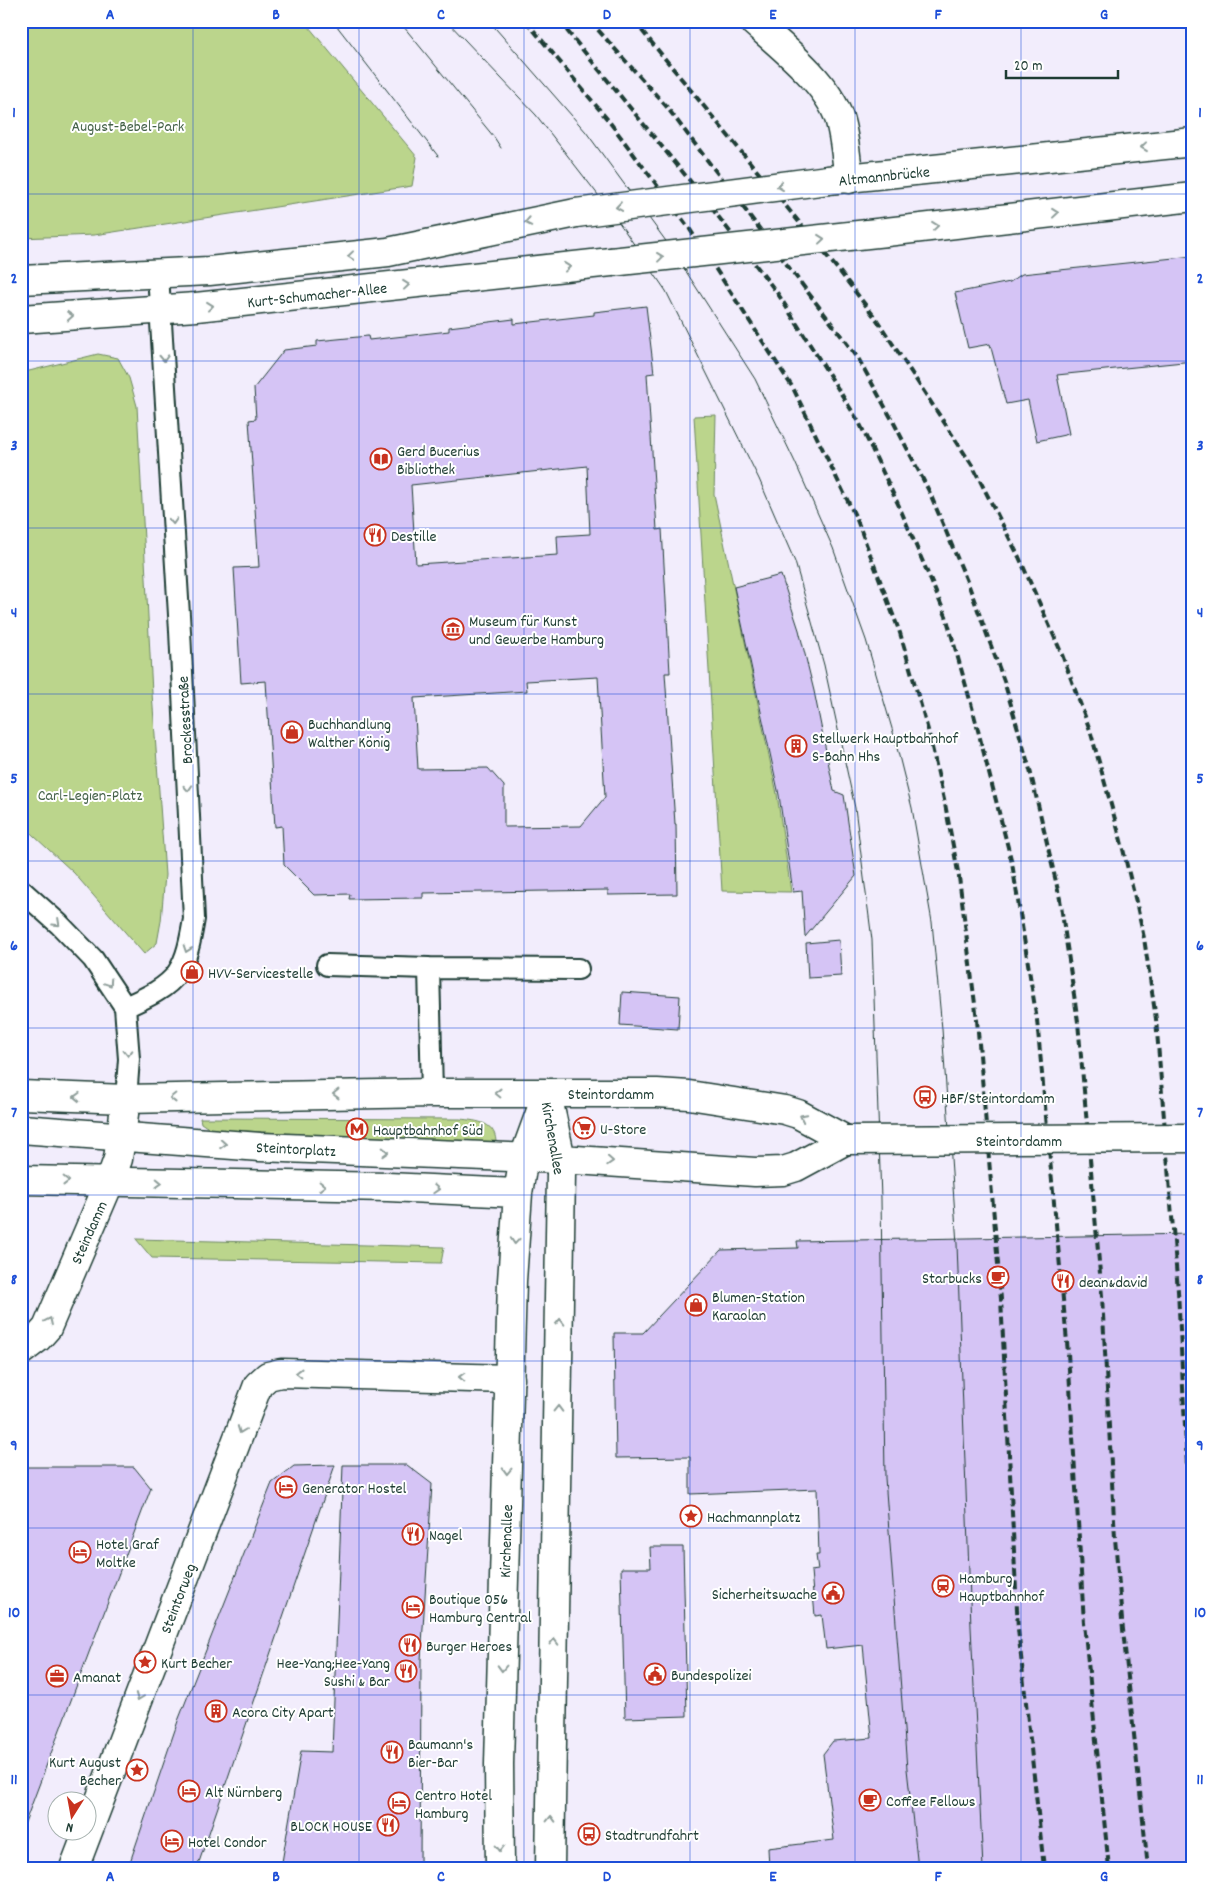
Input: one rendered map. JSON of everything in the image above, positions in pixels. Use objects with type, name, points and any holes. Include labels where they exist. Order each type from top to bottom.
[{"type":"main road","points":[[754,21],[790,54],[833,104],[842,130],[839,179]]},
{"type":"main road","name":"Altmannbrücke","points":[[158,274],[209,271],[388,252],[576,213],[839,179],[1193,142]]},
{"type":"main road","name":"Kurt-Schumacher-Allee","points":[[21,319],[161,310],[1193,197]]},
{"type":"main road","points":[[21,280],[158,274]]},
{"type":"main road","points":[[21,1095],[126,1098],[432,1093],[547,1094]]},
{"type":"main road","name":"Steintordamm","points":[[547,1094],[657,1093],[718,1099],[785,1110],[798,1114],[846,1140]]},
{"type":"main road","name":"Kirchenallee","points":[[500,1868],[499,1764],[512,1281],[518,1193],[524,1157],[547,1094]]},
{"type":"main road","name":"Kirchenallee","points":[[547,1094],[561,1159],[561,1257],[550,1868]]},
{"type":"main road","name":"Steindamm","points":[[21,1352],[47,1328],[110,1181],[118,1159],[126,1098]]},
{"type":"main road","name":"Steintorplatz","points":[[21,1129],[260,1147],[561,1159]]},
{"type":"main road","name":"Steintordamm","points":[[561,1159],[755,1172],[783,1171],[796,1167],[846,1140],[1193,1138]]},
{"type":"main road","points":[[21,1180],[388,1187],[518,1193]]},
{"type":"main road","name":"Steintorweg","points":[[74,1868],[258,1385],[268,1376],[281,1372],[510,1379]]},
{"type":"lane","name":"Brockesstraße","points":[[125,1007],[145,998],[164,986],[178,973],[189,944],[194,919],[158,274]]},
{"type":"lane","points":[[21,890],[59,924],[93,959],[125,1007],[128,1059],[126,1098]]},
{"type":"lane","points":[[327,965],[578,969]]},
{"type":"lane","points":[[429,968],[432,1093]]},
{"type":"green space","name":"August-Bebel-Park","points":[[21,21],[304,21],[417,157],[412,186],[94,235],[21,238]]},
{"type":"green space","name":"Carl-Legien-Platz","points":[[98,354],[118,358],[129,378],[137,406],[152,693],[165,875],[157,943],[144,954],[74,873],[21,824],[21,373]]},
{"type":"green space","points":[[716,415],[714,494],[777,794],[791,892],[722,891],[694,416]]},
{"type":"green space","points":[[200,1118],[460,1119],[480,1122],[490,1127],[495,1137],[496,1145],[222,1131],[211,1129],[201,1123]]},
{"type":"green space","points":[[136,1239],[444,1247],[441,1263],[152,1258]]},
{"type":"building","points":[[1193,256],[1193,361],[1057,375],[1069,434],[1037,441],[1028,400],[1006,404],[990,344],[968,348],[955,293],[1010,282],[1022,274]]},
{"type":"building","name":"Museum für Kunst und Gewerbe Hamburg","points":[[646,306],[654,373],[647,374],[657,530],[662,529],[670,673],[665,673],[676,824],[677,894],[608,895],[608,890],[423,893],[423,898],[349,899],[350,894],[314,895],[284,865],[282,826],[275,827],[266,681],[241,683],[234,568],[259,567],[249,420],[256,419],[254,388],[284,350],[317,346],[317,341],[368,336],[369,340],[449,331],[449,327],[514,319],[514,324],[594,315],[594,312]],"holes":[[[587,466],[590,534],[557,536],[558,555],[416,564],[411,485]],[[598,677],[605,797],[581,826],[504,827],[504,786],[488,768],[418,769],[414,698],[527,691],[526,681]]]},
{"type":"building","name":"Stellwerk Hauptbahnhof S-Bahn Hhs","points":[[781,575],[799,630],[814,691],[834,791],[844,795],[856,876],[805,937],[802,891],[793,892],[779,795],[734,587]]},
{"type":"building","points":[[839,940],[841,976],[808,978],[806,943]]},
{"type":"building","points":[[622,992],[680,996],[678,1029],[620,1025]]},
{"type":"building","name":"Hamburg Hauptbahnhof","points":[[1193,1234],[1193,1868],[769,1868],[768,1848],[834,1840],[823,1754],[833,1741],[872,1738],[863,1645],[826,1649],[822,1615],[815,1616],[811,1571],[818,1570],[816,1555],[819,1555],[817,1489],[690,1494],[690,1457],[616,1458],[614,1333],[643,1333],[721,1250],[798,1248],[797,1241]]},
{"type":"building","points":[[335,1465],[197,1868],[128,1868],[178,1721],[272,1483],[294,1466]]},
{"type":"building","points":[[343,1465],[407,1465],[432,1484],[421,1660],[420,1868],[281,1868],[301,1751],[332,1752]]},
{"type":"building","name":"Hotel Graf Moltke","points":[[21,1467],[134,1467],[151,1488],[24,1825],[21,1824]]},
{"type":"building","name":"Bundespolizei","points":[[650,1547],[683,1547],[687,1716],[625,1718],[621,1568],[651,1568]]},
{"type":"tram line","points":[[333,21],[438,156]]},
{"type":"tram line","points":[[399,21],[501,148]]},
{"type":"tram line","points":[[447,21],[536,115],[616,218],[666,291],[759,479],[795,562],[824,665],[855,808],[872,940],[881,1199],[885,1478],[907,1769],[918,1868]]},
{"type":"tram line","points":[[489,21],[586,132],[671,248],[755,379],[795,462],[833,548],[866,640],[893,732],[912,808],[932,922],[942,1029],[957,1244],[971,1627],[983,1868]]},
{"type":"railway","points":[[526,21],[608,120],[689,228],[793,388],[857,520],[900,633],[928,730],[959,877],[977,1020],[1001,1299],[1018,1629],[1044,1868]]},
{"type":"railway","points":[[559,21],[704,198],[778,294],[859,422],[899,506],[946,616],[972,707],[1012,863],[1037,1020],[1068,1353],[1084,1623],[1109,1868]]},
{"type":"railway","points":[[590,21],[666,106],[858,358],[929,491],[969,586],[1004,681],[1030,770],[1060,899],[1078,1022],[1102,1296],[1115,1538],[1148,1868]]},
{"type":"railway","points":[[634,21],[840,272],[877,320],[972,465],[1019,557],[1061,652],[1090,730],[1137,906],[1144,938],[1156,1019],[1178,1291],[1193,1581]]},
{"type":"place","name":"Gerd Bucerius Bibliothek","points":[[381,459]]},
{"type":"place","name":"Destille","points":[[375,535]]},
{"type":"place","name":"Museum für Kunst und Gewerbe Hamburg","points":[[453,629]]},
{"type":"place","name":"Buchhandlung Walther König","points":[[292,732]]},
{"type":"place","name":"Stellwerk Hauptbahnhof S-Bahn Hhs","points":[[796,746]]},
{"type":"place","name":"HVV-Servicestelle","points":[[192,972]]},
{"type":"place","name":"HBF/Steintordamm","points":[[925,1097]]},
{"type":"place","name":"U-Store","points":[[584,1128]]},
{"type":"place","name":"Hauptbahnhof Süd","points":[[357,1129]]},
{"type":"place","name":"Starbucks","points":[[998,1277]]},
{"type":"place","name":"dean&david","points":[[1063,1281]]},
{"type":"place","name":"Blumen-Station Karaolan","points":[[696,1305]]},
{"type":"place","name":"Generator Hostel","points":[[286,1487]]},
{"type":"place","name":"Hachmannplatz","points":[[691,1516]]},
{"type":"place","name":"Nagel","points":[[413,1534]]},
{"type":"place","name":"Hotel Graf Moltke","points":[[80,1552]]},
{"type":"place","name":"Hamburg Hauptbahnhof","points":[[943,1586]]},
{"type":"place","name":"Sicherheitswache","points":[[833,1593]]},
{"type":"place","name":"Boutique 056 Hamburg Central","points":[[413,1607]]},
{"type":"place","name":"Burger Heroes","points":[[410,1645]]},
{"type":"place","name":"Kurt Becher","points":[[145,1662]]},
{"type":"place","name":"Hee-Yang;Hee-Yang Sushi & Bar","points":[[406,1671]]},
{"type":"place","name":"Bundespolizei","points":[[655,1674]]},
{"type":"place","name":"Amanat","points":[[57,1676]]},
{"type":"place","name":"Acora City Apart","points":[[216,1711]]},
{"type":"place","name":"Baumann's Bier-Bar","points":[[392,1752]]},
{"type":"place","name":"Kurt August Becher","points":[[137,1770]]},
{"type":"place","name":"Alt Nürnberg","points":[[189,1791]]},
{"type":"place","name":"Coffee Fellows","points":[[870,1800]]},
{"type":"place","name":"Centro Hotel Hamburg","points":[[399,1803]]},
{"type":"place","name":"BLOCK HOUSE","points":[[388,1825]]},
{"type":"place","name":"Stadtrundfahrt","points":[[589,1834]]},
{"type":"place","name":"Hotel Condor","points":[[172,1841]]}]
